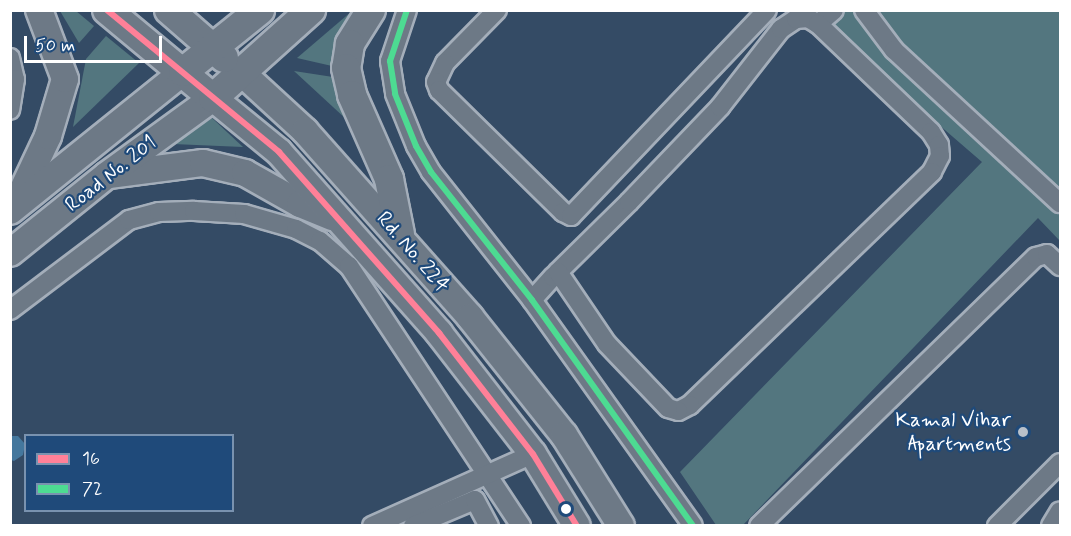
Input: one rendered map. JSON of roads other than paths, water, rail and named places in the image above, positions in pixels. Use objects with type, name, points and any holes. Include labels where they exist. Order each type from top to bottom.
[{"type":"main road","points":[[13,210],[48,136],[65,79],[39,10]]},
{"type":"main road","name":"Rd. No. 224","points":[[107,10],[279,152],[440,333],[533,454],[577,525]]},
{"type":"main road","name":"Rd. No. 224","points":[[169,10],[305,131],[400,234],[564,435],[621,525]]},
{"type":"main road","points":[[183,72],[211,47],[260,10]]},
{"type":"main road","points":[[213,98],[311,10]]},
{"type":"main road","points":[[371,10],[350,44],[346,68],[352,95],[389,179],[400,234]]},
{"type":"main road","name":"Road No. 201","points":[[13,210],[183,72]]},
{"type":"main road","name":"Road No. 201","points":[[10,254],[107,175],[213,98]]},
{"type":"main road","points":[[107,175],[203,163],[245,173],[300,204],[339,219]]},
{"type":"street","points":[[407,10],[390,61],[395,94],[408,128],[430,172],[532,300],[693,525]]},
{"type":"street","points":[[497,10],[446,63],[436,82],[439,90],[562,212],[571,216],[767,10]]},
{"type":"street","points":[[818,24],[834,10]]},
{"type":"street","points":[[864,10],[894,50],[1060,203]]},
{"type":"street","points":[[532,300],[558,272],[720,107],[781,29],[796,19],[808,18],[818,24],[931,132],[940,156],[932,172],[690,405],[678,411],[668,408],[608,344],[558,272]]},
{"type":"street","points":[[10,58],[15,79],[10,110]]},
{"type":"street","points":[[10,310],[129,220],[159,212],[194,211],[275,221],[320,241],[349,266],[521,525]]},
{"type":"street","points":[[759,525],[1036,257],[1047,254],[1060,266]]},
{"type":"street","points":[[372,525],[533,454]]},
{"type":"street","points":[[997,525],[1060,463]]},
{"type":"street","points":[[413,525],[475,500],[489,525]]},
{"type":"street","points":[[1051,525],[1060,511]]},
{"type":"water","points":[[11,436],[18,436],[24,443],[23,455],[14,461],[11,460]]},
{"type":"place","name":"Kamal Vihar Apartments","points":[[1023,432]]}]
